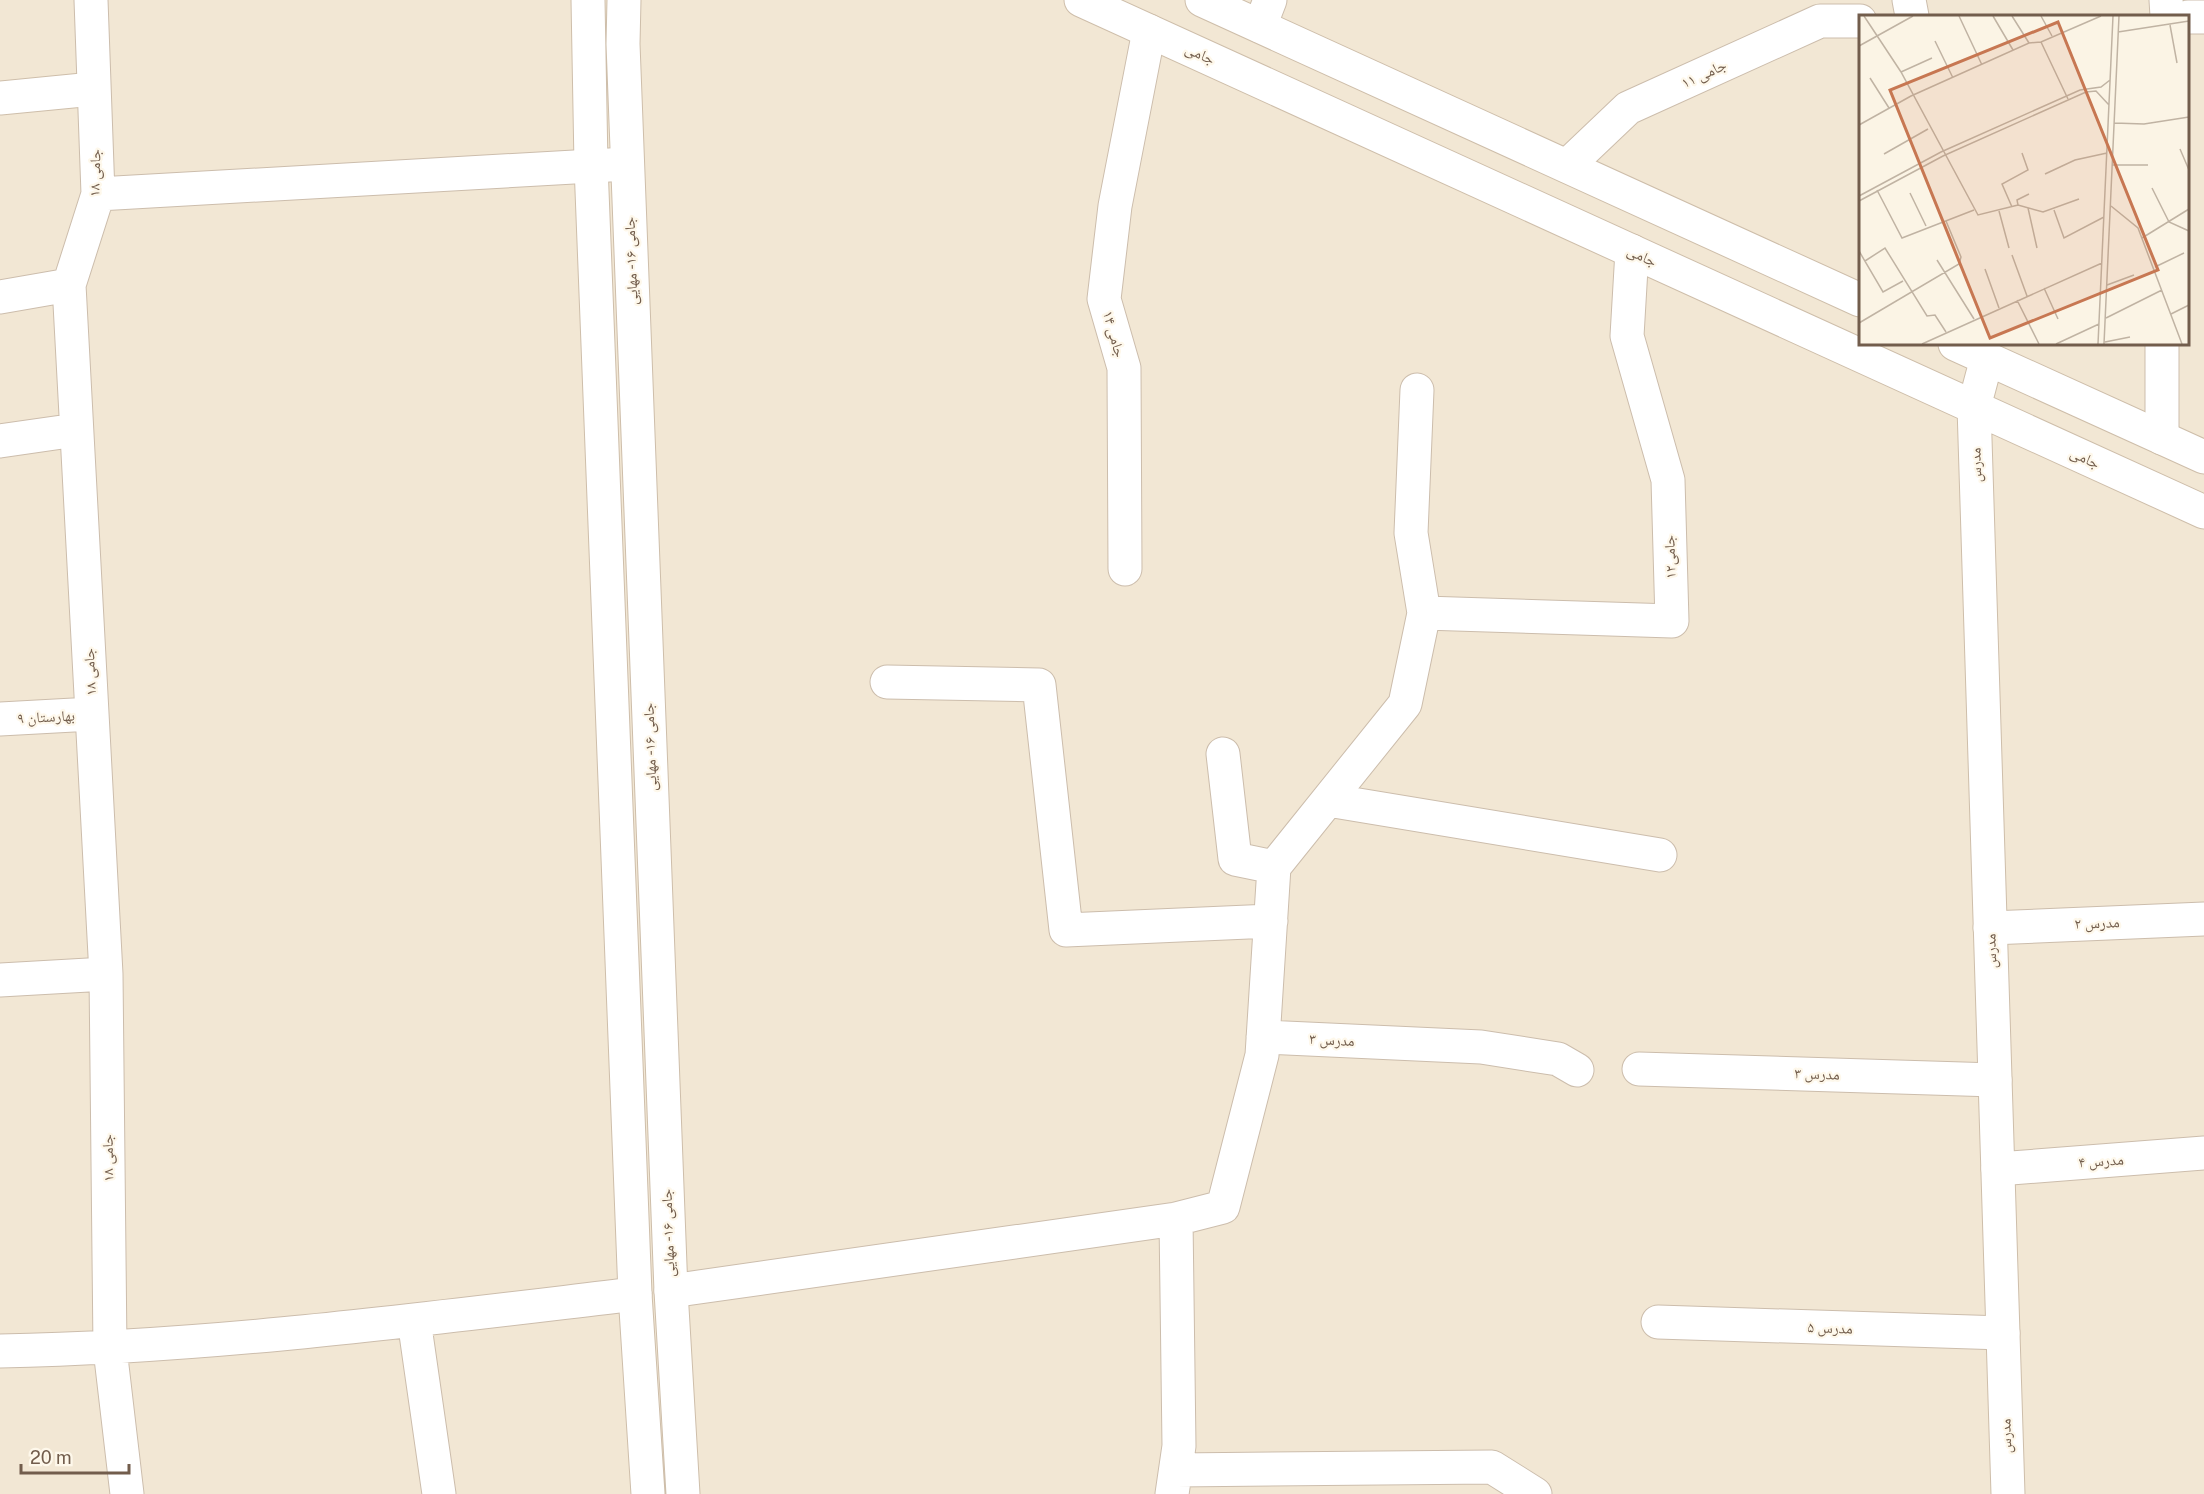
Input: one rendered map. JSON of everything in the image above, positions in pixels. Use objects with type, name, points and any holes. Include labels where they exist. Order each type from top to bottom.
[{"type":"street","name":"جامی ۱۸","points":[[91,0],[98,194],[69,285],[106,974],[110,1349],[127,1494]]},
{"type":"street","points":[[588,0],[591,165],[635,1294],[648,1494]]},
{"type":"street","name":"جامی ۱۶ - مهایی","points":[[624,0],[627,164],[671,1291],[683,1494]]},
{"type":"street","name":"جامی","points":[[1081,0],[2204,512]]},
{"type":"street","points":[[1202,0],[1265,13],[1347,66],[1859,300]]},
{"type":"street","points":[[1909,0],[1912,15]]},
{"type":"street","points":[[2166,0],[2167,15]]},
{"type":"street","points":[[2189,17],[2204,16]]},
{"type":"street","name":"جامی ۱۱","points":[[1567,166],[1628,108],[1820,21],[1859,21]]},
{"type":"street","name":"جامی ۱۴","points":[[1125,569],[1124,368],[1104,299],[1115,206],[1149,31]]},
{"type":"street","points":[[1320,108],[1338,102],[1349,86],[1347,66]]},
{"type":"street","points":[[0,98],[93,89]]},
{"type":"street","points":[[1411,150],[1408,131],[1417,114],[1435,106]]},
{"type":"street","points":[[98,194],[627,164]]},
{"type":"street","name":"جامی۱۲","points":[[1424,613],[1672,621],[1668,480],[1628,336],[1632,251]]},
{"type":"street","points":[[0,297],[69,285]]},
{"type":"street","points":[[1957,345],[2204,457]]},
{"type":"street","points":[[2162,345],[2162,438]]},
{"type":"street","name":"مدرس","points":[[1987,358],[1974,407],[2008,1494]]},
{"type":"street","points":[[0,1351],[110,1349],[414,1320],[671,1291],[1176,1219],[1223,1207],[1262,1055],[1274,867],[1405,704],[1424,613],[1411,533],[1417,390]]},
{"type":"street","points":[[0,441],[76,430]]},
{"type":"street","points":[[887,682],[1039,685],[1066,930],[1271,921]]},
{"type":"street","name":"بهارستان ۹","points":[[0,719],[92,714]]},
{"type":"street","points":[[1223,754],[1235,859],[1274,867]]},
{"type":"street","points":[[1328,800],[1660,855]]},
{"type":"street","name":"مدرس ۲","points":[[1990,928],[2204,919]]},
{"type":"street","points":[[0,980],[106,974]]},
{"type":"street","name":"مدرس ۳","points":[[1263,1037],[1480,1047],[1558,1059],[1577,1070]]},
{"type":"street","name":"مدرس ۳","points":[[1639,1069],[1995,1080]]},
{"type":"street","name":"مدرس ۴","points":[[1998,1169],[2204,1153]]},
{"type":"street","points":[[1176,1219],[1179,1446],[1174,1482],[1492,1467],[1535,1494]]},
{"type":"street","points":[[414,1320],[439,1494]]},
{"type":"street","name":"مدرس ۵","points":[[1658,1322],[2003,1333]]},
{"type":"shaded area","points":[[0,0],[2204,0],[2204,1494],[0,1494]]}]
